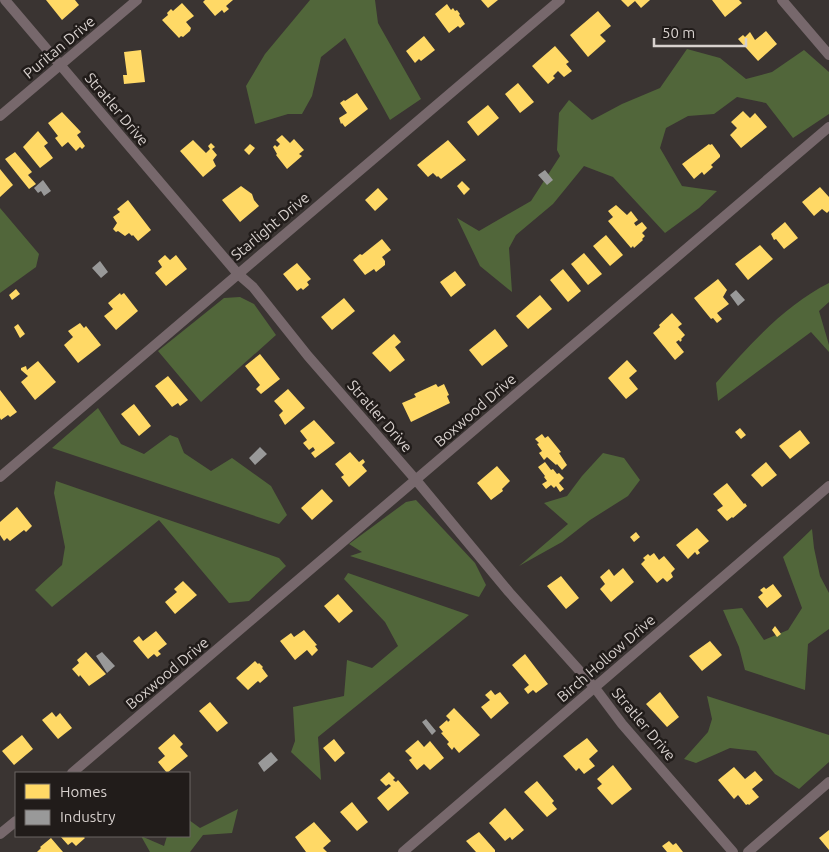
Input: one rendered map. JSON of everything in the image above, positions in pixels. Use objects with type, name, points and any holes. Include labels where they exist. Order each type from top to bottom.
[{"type":"street","name":"Stratler Drive","points":[[5,0],[238,274],[253,287],[308,356],[416,480],[509,592],[595,688],[622,724],[733,852]]},
{"type":"street","name":"Puritan Drive","points":[[0,116],[137,0]]},
{"type":"street","name":"Starlight Drive","points":[[0,477],[560,0]]},
{"type":"street","points":[[782,0],[829,55]]},
{"type":"street","name":"Boxwood Drive","points":[[73,772],[829,127]]},
{"type":"street","name":"Birch Hollow Drive","points":[[403,852],[829,486]]},
{"type":"street","points":[[748,852],[829,782]]},
{"type":"street","points":[[0,834],[15,822]]},
{"type":"green space","points":[[310,0],[375,0],[378,23],[421,99],[390,120],[345,38],[321,57],[312,96],[302,114],[288,114],[255,124],[246,86],[265,54]]},
{"type":"green space","points":[[687,49],[720,58],[746,79],[772,72],[804,50],[829,72],[829,114],[793,138],[766,103],[737,97],[714,114],[688,116],[666,128],[660,148],[682,186],[717,191],[699,208],[665,233],[613,177],[584,166],[553,204],[516,235],[509,248],[512,292],[480,266],[457,218],[479,231],[531,201],[560,156],[557,150],[559,113],[569,100],[592,120],[622,104],[660,88]]},
{"type":"green space","points":[[0,208],[39,254],[36,267],[0,293]]},
{"type":"green space","points":[[829,283],[829,302],[819,311],[829,345],[829,352],[811,332],[718,401],[716,383],[741,355],[782,315],[813,292]]},
{"type":"green space","points":[[240,297],[254,304],[276,335],[201,402],[158,351],[224,298]]},
{"type":"green space","points":[[98,408],[121,444],[144,454],[170,435],[178,438],[184,453],[211,471],[232,458],[271,486],[287,515],[279,524],[52,448]]},
{"type":"green space","points":[[603,453],[624,458],[640,480],[628,496],[590,520],[562,542],[519,566],[568,524],[544,503],[567,496]]},
{"type":"green space","points":[[56,481],[279,558],[286,566],[249,601],[229,603],[159,520],[52,607],[35,590],[62,565],[65,547],[54,493]]},
{"type":"green space","points":[[416,500],[475,563],[486,585],[479,597],[350,556],[362,552],[349,544],[406,502]]},
{"type":"green space","points":[[812,529],[820,576],[829,593],[829,629],[808,644],[805,690],[745,670],[739,647],[723,610],[742,608],[764,640],[788,630],[802,608],[783,557]]},
{"type":"green space","points":[[348,573],[469,615],[318,737],[321,780],[291,752],[295,741],[293,707],[344,696],[347,660],[372,668],[398,646],[385,622],[344,579]]},
{"type":"green space","points":[[707,696],[829,735],[829,762],[799,789],[775,774],[756,751],[730,748],[696,763],[684,759],[708,732],[712,719]]},
{"type":"green space","points":[[238,809],[232,833],[203,835],[190,852],[150,852],[142,837],[164,846],[167,837],[190,837],[190,821],[200,828]]},
{"type":"building: Homes","points":[[46,0],[75,0],[79,5],[62,20]]},
{"type":"building: Homes","points":[[205,0],[233,0],[226,6],[229,9],[224,13],[222,10],[215,16],[203,2]]},
{"type":"building: Homes","points":[[481,0],[498,0],[488,8]]},
{"type":"building: Homes","points":[[621,0],[650,0],[641,8],[635,1],[628,7]]},
{"type":"building: Homes","points":[[712,0],[739,0],[742,3],[725,17]]},
{"type":"building: Homes","points":[[182,3],[194,16],[186,22],[191,28],[190,31],[179,38],[162,20],[171,9],[173,11]]},
{"type":"building: Homes","points":[[447,4],[451,10],[453,8],[455,11],[457,10],[465,24],[460,28],[458,26],[449,33],[435,14]]},
{"type":"building: Homes","points":[[598,11],[611,26],[600,35],[606,41],[588,57],[570,35]]},
{"type":"building: Homes","points":[[766,31],[777,44],[758,61],[738,39],[743,35],[745,37],[750,32],[755,40]]},
{"type":"building: Homes","points":[[424,36],[435,50],[421,61],[419,59],[415,63],[406,51]]},
{"type":"building: Homes","points":[[555,46],[569,62],[566,64],[572,71],[564,77],[558,71],[553,76],[555,78],[548,84],[532,66]]},
{"type":"building: Homes","points":[[141,50],[145,82],[124,84],[123,75],[127,75],[124,52]]},
{"type":"building: Homes","points":[[518,83],[534,102],[520,113],[505,94]]},
{"type":"building: Homes","points":[[357,93],[368,109],[345,127],[341,124],[339,118],[347,113],[340,103]]},
{"type":"building: Homes","points":[[488,105],[499,118],[478,136],[467,122]]},
{"type":"building: Homes","points":[[743,111],[750,118],[755,113],[767,127],[741,148],[730,135],[737,128],[731,122]]},
{"type":"building: Homes","points":[[62,112],[81,132],[77,135],[85,146],[82,149],[80,147],[76,151],[68,142],[62,147],[55,138],[58,136],[48,123]]},
{"type":"building: Homes","points":[[38,131],[48,143],[44,146],[53,158],[40,168],[23,147]]},
{"type":"building: Homes","points":[[282,135],[290,143],[294,139],[304,150],[299,154],[302,156],[287,169],[276,155],[273,147],[275,145],[277,147],[280,144],[276,140]]},
{"type":"building: Homes","points":[[193,140],[206,153],[210,149],[208,146],[211,143],[215,147],[212,149],[217,155],[213,160],[216,166],[203,177],[180,151]]},
{"type":"building: Homes","points":[[448,140],[466,160],[441,179],[433,173],[428,177],[417,165]]},
{"type":"building: Homes","points":[[250,144],[255,148],[249,155],[244,150]]},
{"type":"building: Homes","points":[[709,144],[712,144],[720,157],[704,175],[702,172],[694,179],[682,164]]},
{"type":"building: Homes","points":[[15,152],[32,172],[28,175],[36,184],[29,189],[5,159]]},
{"type":"building: Homes","points":[[0,169],[13,185],[0,197]]},
{"type":"building: Homes","points":[[462,181],[470,189],[464,195],[457,186]]},
{"type":"building: Homes","points":[[241,186],[252,194],[259,206],[240,222],[222,200]]},
{"type":"building: Homes","points":[[820,187],[829,197],[829,211],[827,213],[822,209],[814,216],[802,202]]},
{"type":"building: Homes","points":[[378,188],[388,199],[375,211],[365,200]]},
{"type":"building: Homes","points":[[128,200],[151,230],[138,241],[129,233],[125,236],[113,229],[117,223],[113,217],[120,212],[117,209]]},
{"type":"building: Homes","points":[[616,205],[627,215],[631,211],[638,220],[634,223],[636,226],[642,222],[647,228],[642,233],[645,236],[643,240],[634,248],[633,246],[631,248],[608,221],[613,217],[608,211]]},
{"type":"building: Homes","points":[[785,222],[798,238],[784,249],[776,239],[774,240],[771,234]]},
{"type":"building: Homes","points":[[606,235],[623,255],[610,266],[593,246]]},
{"type":"building: Homes","points":[[382,239],[391,250],[382,257],[385,265],[376,272],[374,269],[365,275],[353,260]]},
{"type":"building: Homes","points":[[760,245],[773,259],[748,280],[735,264]]},
{"type":"building: Homes","points":[[584,253],[602,274],[588,285],[571,264]]},
{"type":"building: Homes","points":[[165,255],[170,260],[176,255],[187,269],[166,286],[155,273],[162,267],[158,261]]},
{"type":"building: Homes","points":[[297,263],[311,279],[307,282],[309,285],[303,290],[301,288],[297,291],[283,274]]},
{"type":"building: Homes","points":[[563,269],[581,291],[568,302],[550,280]]},
{"type":"building: Homes","points":[[455,271],[466,285],[451,297],[440,282]]},
{"type":"building: Homes","points":[[718,279],[727,290],[723,297],[729,304],[717,313],[722,319],[717,323],[713,318],[711,319],[694,298]]},
{"type":"building: Homes","points":[[16,289],[20,294],[12,300],[9,295]]},
{"type":"building: Homes","points":[[120,293],[121,295],[124,293],[138,311],[116,330],[104,316],[113,309],[108,303]]},
{"type":"building: Homes","points":[[540,295],[552,309],[528,329],[516,316]]},
{"type":"building: Homes","points":[[344,298],[355,311],[332,330],[321,317]]},
{"type":"building: Homes","points":[[672,313],[682,324],[678,327],[685,335],[680,342],[679,340],[676,342],[684,352],[675,360],[653,333]]},
{"type":"building: Homes","points":[[80,323],[84,328],[86,326],[101,345],[78,363],[64,345],[73,337],[68,331]]},
{"type":"building: Homes","points":[[18,324],[25,334],[20,338],[14,327]]},
{"type":"building: Homes","points":[[495,329],[508,346],[482,366],[469,350]]},
{"type":"building: Homes","points":[[394,334],[401,342],[395,347],[405,360],[390,372],[372,353]]},
{"type":"building: Homes","points":[[260,354],[280,379],[261,394],[256,389],[260,385],[245,366]]},
{"type":"building: Homes","points":[[627,360],[637,371],[629,378],[638,389],[626,399],[608,378]]},
{"type":"building: Homes","points":[[38,361],[56,382],[35,400],[21,382],[28,376],[21,368],[26,366],[27,370]]},
{"type":"building: Homes","points":[[168,376],[188,400],[180,406],[178,403],[172,407],[155,386]]},
{"type":"building: Homes","points":[[436,384],[438,387],[444,384],[450,403],[411,422],[402,403],[416,397],[414,394]]},
{"type":"building: Homes","points":[[288,389],[305,408],[285,425],[279,415],[283,411],[274,401]]},
{"type":"building: Homes","points":[[0,390],[17,412],[1,420],[0,418]]},
{"type":"building: Homes","points":[[134,404],[151,426],[139,436],[121,414]]},
{"type":"building: Homes","points":[[314,420],[335,443],[315,458],[311,453],[315,450],[313,447],[309,450],[303,443],[307,440],[300,431]]},
{"type":"building: Homes","points":[[740,428],[746,435],[741,439],[735,432]]},
{"type":"building: Homes","points":[[800,430],[810,443],[790,459],[779,446]]},
{"type":"building: Homes","points":[[542,434],[545,438],[548,436],[561,452],[559,453],[567,465],[562,470],[547,457],[544,460],[539,453],[542,451],[535,439]]},
{"type":"building: Homes","points":[[350,452],[359,462],[363,459],[365,462],[362,465],[367,471],[349,487],[341,477],[344,475],[335,464]]},
{"type":"building: Homes","points":[[545,462],[551,470],[553,469],[564,478],[559,483],[564,489],[560,492],[556,486],[554,488],[551,485],[546,489],[542,484],[547,481],[538,467]]},
{"type":"building: Homes","points":[[766,462],[777,475],[762,487],[751,475]]},
{"type":"building: Homes","points":[[497,466],[510,481],[502,489],[503,491],[491,500],[477,483]]},
{"type":"building: Homes","points":[[727,483],[747,506],[727,521],[717,510],[723,506],[713,494]]},
{"type":"building: Homes","points":[[322,489],[333,501],[312,520],[301,508]]},
{"type":"building: Homes","points":[[17,507],[32,526],[26,532],[24,530],[10,541],[7,538],[4,541],[0,535],[0,522]]},
{"type":"building: Homes","points":[[697,528],[709,541],[698,550],[700,553],[697,555],[695,552],[688,559],[676,545]]},
{"type":"building: Homes","points":[[636,532],[640,537],[634,542],[630,537]]},
{"type":"building: Homes","points":[[654,553],[659,560],[664,556],[675,569],[671,573],[673,577],[667,582],[663,578],[657,583],[641,564],[645,560],[643,558],[648,554],[650,556]]},
{"type":"building: Homes","points":[[623,568],[634,582],[611,602],[600,589],[605,584],[600,577],[609,569],[614,576]]},
{"type":"building: Homes","points":[[561,576],[579,598],[566,609],[547,586]]},
{"type":"building: Homes","points":[[183,581],[197,595],[175,614],[165,602],[177,592],[174,589]]},
{"type":"building: Homes","points":[[773,584],[782,596],[767,608],[758,597],[763,593],[760,590],[764,587],[766,589]]},
{"type":"building: Homes","points":[[338,594],[353,611],[339,623],[324,606]]},
{"type":"building: Homes","points":[[775,626],[781,634],[777,637],[772,630]]},
{"type":"building: Homes","points":[[304,630],[317,645],[315,646],[318,650],[312,656],[307,650],[295,660],[280,641],[291,633],[294,637]]},
{"type":"building: Homes","points":[[156,631],[167,644],[158,651],[161,654],[157,657],[154,654],[148,659],[133,641],[139,636],[143,641]]},
{"type":"building: Homes","points":[[710,641],[722,655],[702,671],[689,656]]},
{"type":"building: Homes","points":[[86,652],[106,674],[89,686],[72,669],[79,663],[77,660]]},
{"type":"building: Homes","points":[[525,654],[548,684],[536,693],[533,690],[528,694],[524,689],[529,685],[512,665]]},
{"type":"building: Homes","points":[[255,661],[263,667],[268,676],[260,683],[258,681],[248,690],[236,678]]},
{"type":"building: Homes","points":[[491,690],[495,695],[500,692],[509,703],[491,719],[481,707],[490,700],[485,695]]},
{"type":"building: Homes","points":[[660,692],[679,717],[667,727],[646,704]]},
{"type":"building: Homes","points":[[210,702],[228,723],[217,732],[199,711]]},
{"type":"building: Homes","points":[[454,708],[480,735],[459,753],[454,747],[452,750],[447,744],[449,742],[441,733],[443,732],[439,727],[447,720],[448,722],[450,720],[446,716]]},
{"type":"building: Homes","points":[[52,712],[56,717],[60,713],[72,728],[58,739],[42,720]]},
{"type":"building: Homes","points":[[174,734],[183,744],[180,747],[188,756],[166,772],[158,762],[165,756],[158,748]]},
{"type":"building: Homes","points":[[22,735],[33,749],[14,765],[2,751]]},
{"type":"building: Homes","points":[[587,738],[598,751],[589,759],[595,766],[584,774],[579,768],[576,771],[563,756]]},
{"type":"building: Homes","points":[[334,739],[345,753],[335,762],[323,748]]},
{"type":"building: Homes","points":[[418,740],[424,747],[430,741],[444,758],[430,770],[424,764],[417,770],[409,760],[412,758],[405,751]]},
{"type":"building: Homes","points":[[613,765],[632,789],[612,805],[597,788],[602,784],[597,779]]},
{"type":"building: Homes","points":[[734,767],[745,779],[755,771],[763,780],[752,789],[759,797],[749,805],[746,805],[738,795],[734,799],[718,780]]},
{"type":"building: Homes","points":[[389,772],[395,778],[393,780],[396,782],[398,780],[409,793],[388,811],[377,798],[391,786],[389,784],[386,786],[380,780]]},
{"type":"building: Homes","points":[[537,781],[554,801],[552,803],[557,809],[547,817],[524,792]]},
{"type":"building: Homes","points":[[352,802],[368,822],[357,831],[340,812]]},
{"type":"building: Homes","points":[[505,808],[524,830],[512,840],[510,837],[505,841],[489,823]]},
{"type":"building: Homes","points":[[314,822],[331,841],[323,848],[327,852],[306,852],[295,837]]},
{"type":"building: Homes","points":[[829,830],[829,850],[819,838]]},
{"type":"building: Homes","points":[[479,832],[495,852],[476,852],[466,841]]},
{"type":"building: Homes","points":[[61,837],[85,838],[76,846],[72,842],[68,845]]},
{"type":"building: Homes","points":[[51,838],[63,852],[37,852],[40,847]]},
{"type":"building: Homes","points":[[669,841],[673,845],[676,843],[683,852],[667,852],[662,846]]},
{"type":"building: Industry","points":[[545,170],[553,180],[547,185],[538,175]]},
{"type":"building: Industry","points":[[43,180],[51,191],[44,196],[41,191],[38,193],[34,188]]},
{"type":"building: Industry","points":[[100,261],[108,272],[101,278],[92,268]]},
{"type":"building: Industry","points":[[736,290],[745,300],[738,306],[730,295]]},
{"type":"building: Industry","points":[[260,447],[267,454],[255,465],[249,458]]},
{"type":"building: Industry","points":[[102,652],[115,666],[107,673],[96,656]]},
{"type":"building: Industry","points":[[426,719],[436,731],[432,735],[422,722]]},
{"type":"building: Industry","points":[[271,752],[278,760],[264,772],[258,763]]}]
